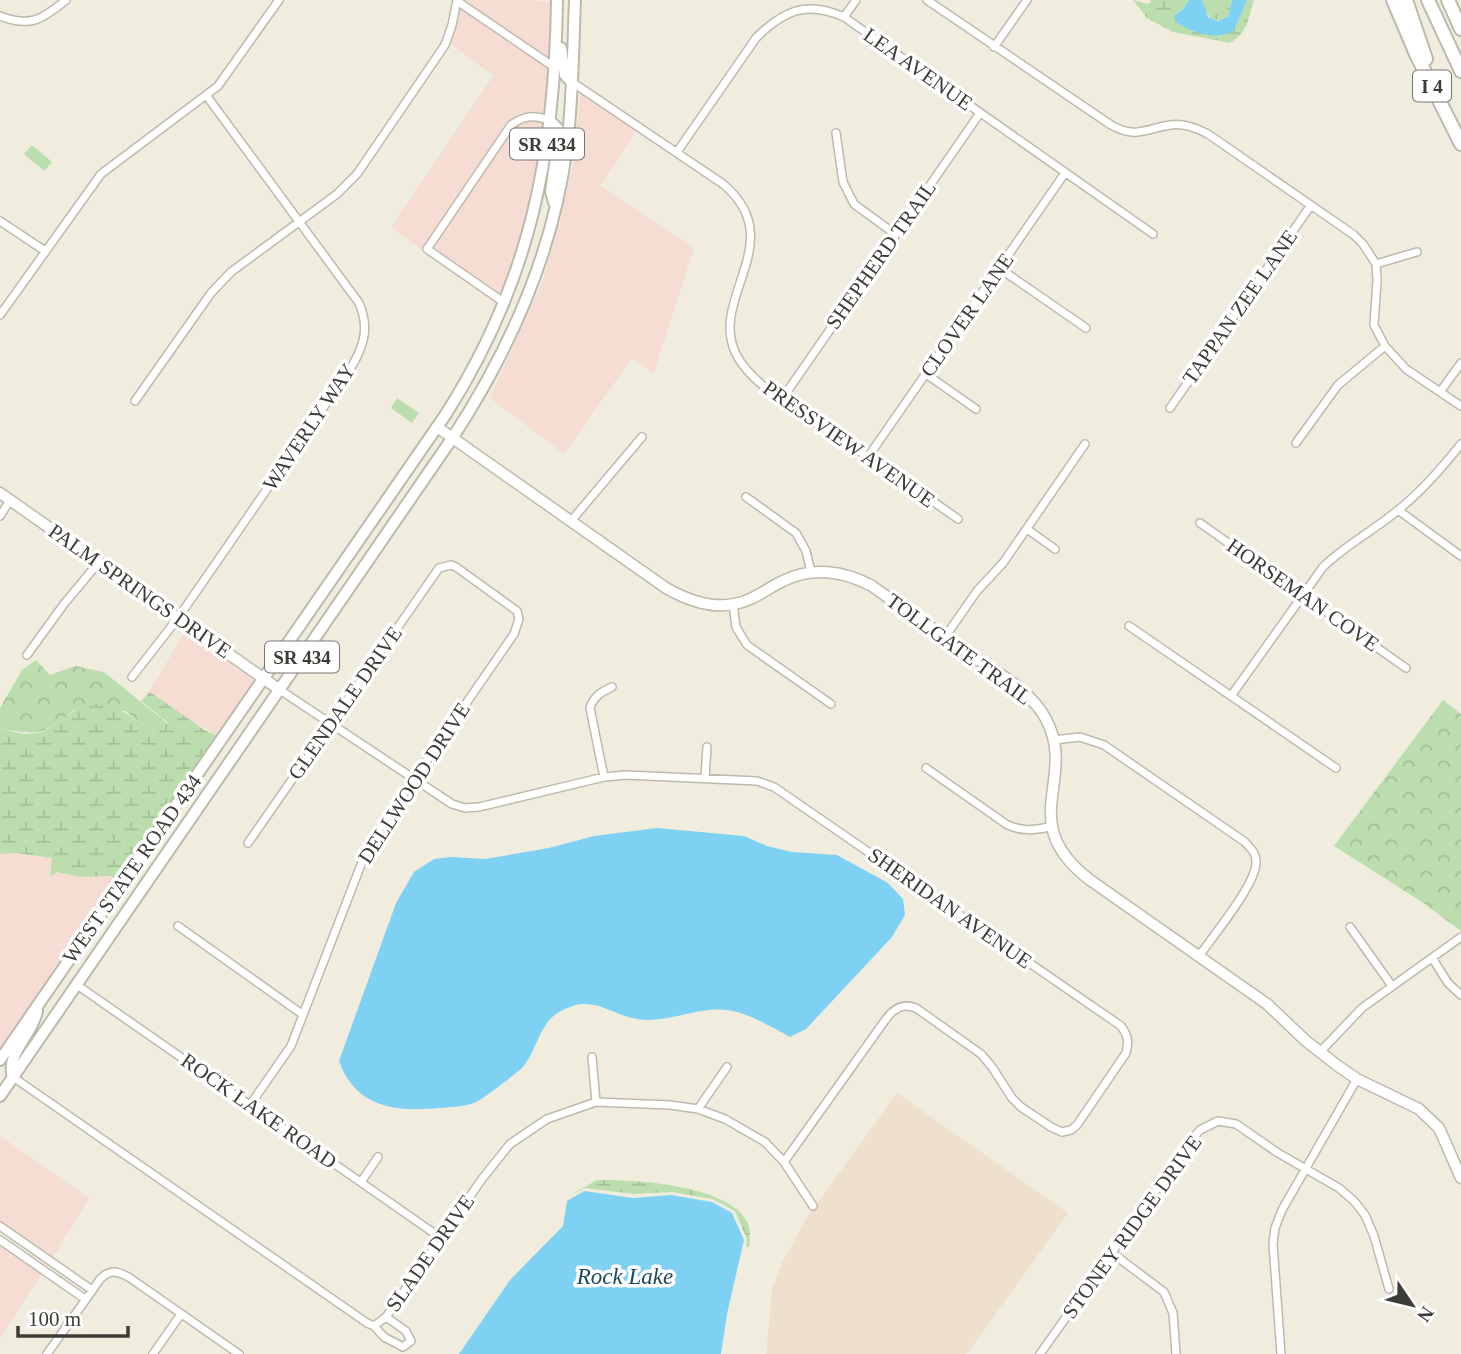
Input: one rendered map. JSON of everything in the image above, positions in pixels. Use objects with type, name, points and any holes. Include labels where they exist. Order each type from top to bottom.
[{"type":"highway","name":"I 4","points":[[1393,0],[1461,144]]},
{"type":"highway","points":[[1406,0],[1419,32],[1435,92]]},
{"type":"highway","points":[[1428,0],[1461,71]]},
{"type":"highway","points":[[1448,0],[1461,29]]},
{"type":"highway","points":[[1457,0],[1461,8]]},
{"type":"main road","name":"SR 434","points":[[0,1096],[453,437],[491,375],[513,332],[539,266],[556,208],[566,155],[575,0]]},
{"type":"main road","name":"SR 434","points":[[263,678],[437,427],[477,363],[505,303],[537,202],[546,155],[557,4]]},
{"type":"main road","points":[[557,4],[562,24],[561,59],[565,75],[572,82]]},
{"type":"main road","points":[[549,120],[558,130],[559,137],[551,192],[556,208]]},
{"type":"main road","name":"WEST STATE ROAD 434","points":[[0,1060],[263,678]]},
{"type":"main road","points":[[13,1077],[10,1070],[12,1060],[35,1024],[38,1005]]},
{"type":"street","points":[[0,16],[15,22],[31,22],[47,16],[66,0]]},
{"type":"street","points":[[0,314],[101,174],[226,77],[279,0]]},
{"type":"street","points":[[135,401],[211,293],[231,272],[337,194],[357,174],[445,45],[457,0],[554,66]]},
{"type":"street","points":[[844,17],[856,0]]},
{"type":"street","points":[[927,0],[1122,131],[1143,133],[1170,125],[1194,127],[1354,236],[1376,264],[1374,325],[1385,346],[1406,369],[1461,406]]},
{"type":"street","points":[[995,47],[1027,0]]},
{"type":"street","name":"LEA AVENUE","points":[[677,152],[755,38],[770,23],[785,14],[810,9],[833,12],[844,17],[1153,233]]},
{"type":"street","name":"PRESSVIEW AVENUE","points":[[572,82],[734,193],[746,214],[750,229],[750,246],[731,319],[732,344],[746,369],[782,398],[958,519]]},
{"type":"street","name":"WAVERLY WAY","points":[[132,677],[178,618],[352,366],[366,331],[365,317],[359,303],[206,95]]},
{"type":"street","name":"SHEPHERD TRAIL","points":[[782,398],[980,113]]},
{"type":"street","points":[[505,303],[427,249],[511,125],[521,117],[534,115],[549,120]]},
{"type":"street","points":[[836,133],[843,182],[854,204],[895,234]]},
{"type":"street","name":"CLOVER LANE","points":[[868,457],[1065,173]]},
{"type":"street","name":"TAPPAN ZEE LANE","points":[[1170,408],[1311,205]]},
{"type":"street","points":[[0,221],[45,251]]},
{"type":"street","points":[[1376,264],[1417,251]]},
{"type":"street","points":[[999,268],[1086,328]]},
{"type":"street","points":[[1296,443],[1338,384],[1385,346]]},
{"type":"street","points":[[1440,392],[1461,363]]},
{"type":"street","points":[[926,374],[976,408]]},
{"type":"street","name":"TOLLGATE TRAIL","points":[[437,427],[676,593],[697,602],[733,604],[763,594],[785,580],[811,572],[828,572],[861,580],[1024,692],[1045,716],[1054,740],[1056,757],[1049,814],[1051,827],[1066,857],[1082,874],[1267,1004],[1320,1053],[1357,1079],[1419,1109],[1445,1139],[1461,1178]]},
{"type":"street","points":[[571,521],[642,437]]},
{"type":"street","points":[[945,637],[977,591],[1003,563],[1085,444]]},
{"type":"street","points":[[1231,696],[1302,595],[1337,554],[1398,510],[1434,476],[1461,444]]},
{"type":"street","name":"PALM SPRINGS DRIVE","points":[[0,493],[280,690]]},
{"type":"street","points":[[746,497],[796,533],[806,551],[811,572]]},
{"type":"street","points":[[0,516],[10,500]]},
{"type":"street","points":[[1398,510],[1461,556]]},
{"type":"street","name":"HORSEMAN COVE","points":[[1200,523],[1406,667]]},
{"type":"street","points":[[1027,529],[1055,549]]},
{"type":"street","points":[[27,655],[99,562]]},
{"type":"street","name":"DELLWOOD DRIVE","points":[[250,1105],[291,1046],[369,844],[514,634],[519,619],[512,606],[456,567],[444,565]]},
{"type":"street","name":"GLENDALE DRIVE","points":[[248,843],[432,576],[444,565]]},
{"type":"street","points":[[733,604],[736,627],[747,645],[831,704]]},
{"type":"street","points":[[1129,626],[1336,768]]},
{"type":"street","points":[[604,778],[590,708],[600,693],[612,687]]},
{"type":"street","name":"SHERIDAN AVENUE","points":[[280,690],[414,780],[452,804],[465,807],[479,807],[626,775],[757,781],[774,787],[1121,1026],[1129,1041],[1126,1053],[1077,1125],[1062,1132],[1012,1098],[992,1067],[971,1045],[916,1008],[901,1006],[886,1018],[784,1162]]},
{"type":"street","points":[[1054,740],[1080,737],[1104,745],[1253,850],[1256,859],[1252,880],[1199,956]]},
{"type":"street","points":[[705,778],[707,747]]},
{"type":"street","points":[[926,768],[1016,829],[1051,827]]},
{"type":"street","points":[[178,926],[302,1014]]},
{"type":"street","points":[[1349,927],[1392,986]]},
{"type":"street","points":[[1320,1053],[1362,1008],[1461,937]]},
{"type":"street","points":[[1433,959],[1448,983],[1461,995]]},
{"type":"street","name":"ROCK LAKE ROAD","points":[[77,985],[441,1238]]},
{"type":"street","points":[[592,1057],[596,1102]]},
{"type":"street","points":[[698,1109],[727,1067]]},
{"type":"street","name":"SLADE DRIVE","points":[[13,1077],[374,1326],[386,1317],[482,1179],[510,1144],[547,1119],[596,1102],[643,1103],[698,1109],[725,1118],[765,1142],[784,1162],[813,1206]]},
{"type":"street","points":[[1281,1354],[1274,1236],[1282,1210],[1357,1079]]},
{"type":"street","name":"STONEY RIDGE DRIVE","points":[[1040,1354],[1194,1137],[1217,1121],[1236,1124],[1354,1200],[1365,1215],[1374,1236],[1390,1289]]},
{"type":"street","points":[[361,1182],[378,1157]]},
{"type":"street","points":[[0,1226],[92,1290]]},
{"type":"street","points":[[0,1240],[85,1299]]},
{"type":"street","points":[[1112,1253],[1164,1292],[1173,1313],[1176,1354]]},
{"type":"street","points":[[47,1354],[92,1290],[107,1272],[115,1271],[130,1278],[239,1354]]},
{"type":"street","points":[[153,1354],[181,1314]]},
{"type":"street","points":[[374,1326],[395,1345],[403,1348],[408,1345],[411,1341],[406,1331],[386,1317]]},
{"type":"shaded area","points":[[463,0],[531,0],[553,3],[550,59]]},
{"type":"shaded area","points":[[460,7],[549,68],[545,114],[533,111],[520,113],[508,122],[422,249],[500,304],[499,307],[391,227],[493,76],[450,43]]},
{"type":"shaded area","points":[[580,92],[637,130],[601,186],[694,248],[654,373],[632,358],[564,454],[490,398],[543,280],[575,158]]},
{"type":"shaded area","points":[[534,119],[545,122],[543,138],[529,218],[503,297],[433,248],[515,128],[523,121]]},
{"type":"shaded area","points":[[187,629],[257,679],[219,736],[146,696]]},
{"type":"shaded area","points":[[15,853],[52,858],[50,876],[57,872],[80,877],[111,876],[118,882],[0,1053],[0,854]]},
{"type":"shaded area","points":[[897,1093],[1068,1213],[967,1354],[766,1354],[772,1290],[782,1263],[808,1216]]},
{"type":"shaded area","points":[[0,1136],[89,1198],[52,1259],[0,1221]]},
{"type":"shaded area","points":[[0,1245],[42,1273],[0,1339]]},
{"type":"green space","points":[[1133,0],[1149,4],[1151,0],[1189,0],[1179,11],[1208,34],[1214,35],[1236,24],[1247,0],[1254,0],[1244,30],[1230,43],[1173,32],[1147,18]]},
{"type":"green space","points":[[1202,0],[1232,0],[1228,17],[1223,20],[1211,18]]},
{"type":"green space","points":[[32,145],[52,162],[44,171],[24,154]]},
{"type":"green space","points":[[397,398],[419,413],[412,423],[391,408]]},
{"type":"green space","points":[[36,660],[50,675],[75,666],[104,672],[168,724],[150,730],[125,711],[74,710],[40,731],[23,732],[0,728],[0,708],[22,670]]},
{"type":"green space","points":[[150,692],[206,731],[219,736],[118,882],[111,876],[80,877],[57,872],[50,877],[52,858],[15,853],[0,854],[0,728],[34,734],[51,727],[81,707],[102,704],[122,711],[150,730],[168,723],[141,701]]},
{"type":"green space","points":[[1443,700],[1461,714],[1461,931],[1422,902],[1334,846]]},
{"type":"green space","points":[[597,1180],[657,1183],[703,1193],[723,1201],[739,1211],[748,1224],[750,1246],[746,1247],[747,1239],[735,1211],[712,1199],[672,1192],[633,1194],[585,1188],[567,1197]]},
{"type":"water","points":[[1189,0],[1202,0],[1208,17],[1218,21],[1228,17],[1232,0],[1247,0],[1234,30],[1227,34],[1212,35],[1196,32],[1176,22],[1174,16]]},
{"type":"water","points":[[657,828],[744,836],[767,846],[792,852],[837,855],[888,883],[903,899],[905,915],[892,937],[806,1029],[790,1037],[752,1017],[727,1010],[644,1020],[598,1006],[581,1004],[554,1016],[543,1029],[523,1067],[472,1104],[407,1109],[379,1104],[356,1089],[346,1077],[339,1061],[396,903],[414,872],[434,859],[485,859],[549,848],[594,836]]},
{"type":"water","name":"Rock Lake","points":[[584,1191],[633,1198],[671,1195],[712,1202],[732,1213],[744,1240],[721,1354],[459,1354],[510,1280],[563,1226],[567,1201]]}]
